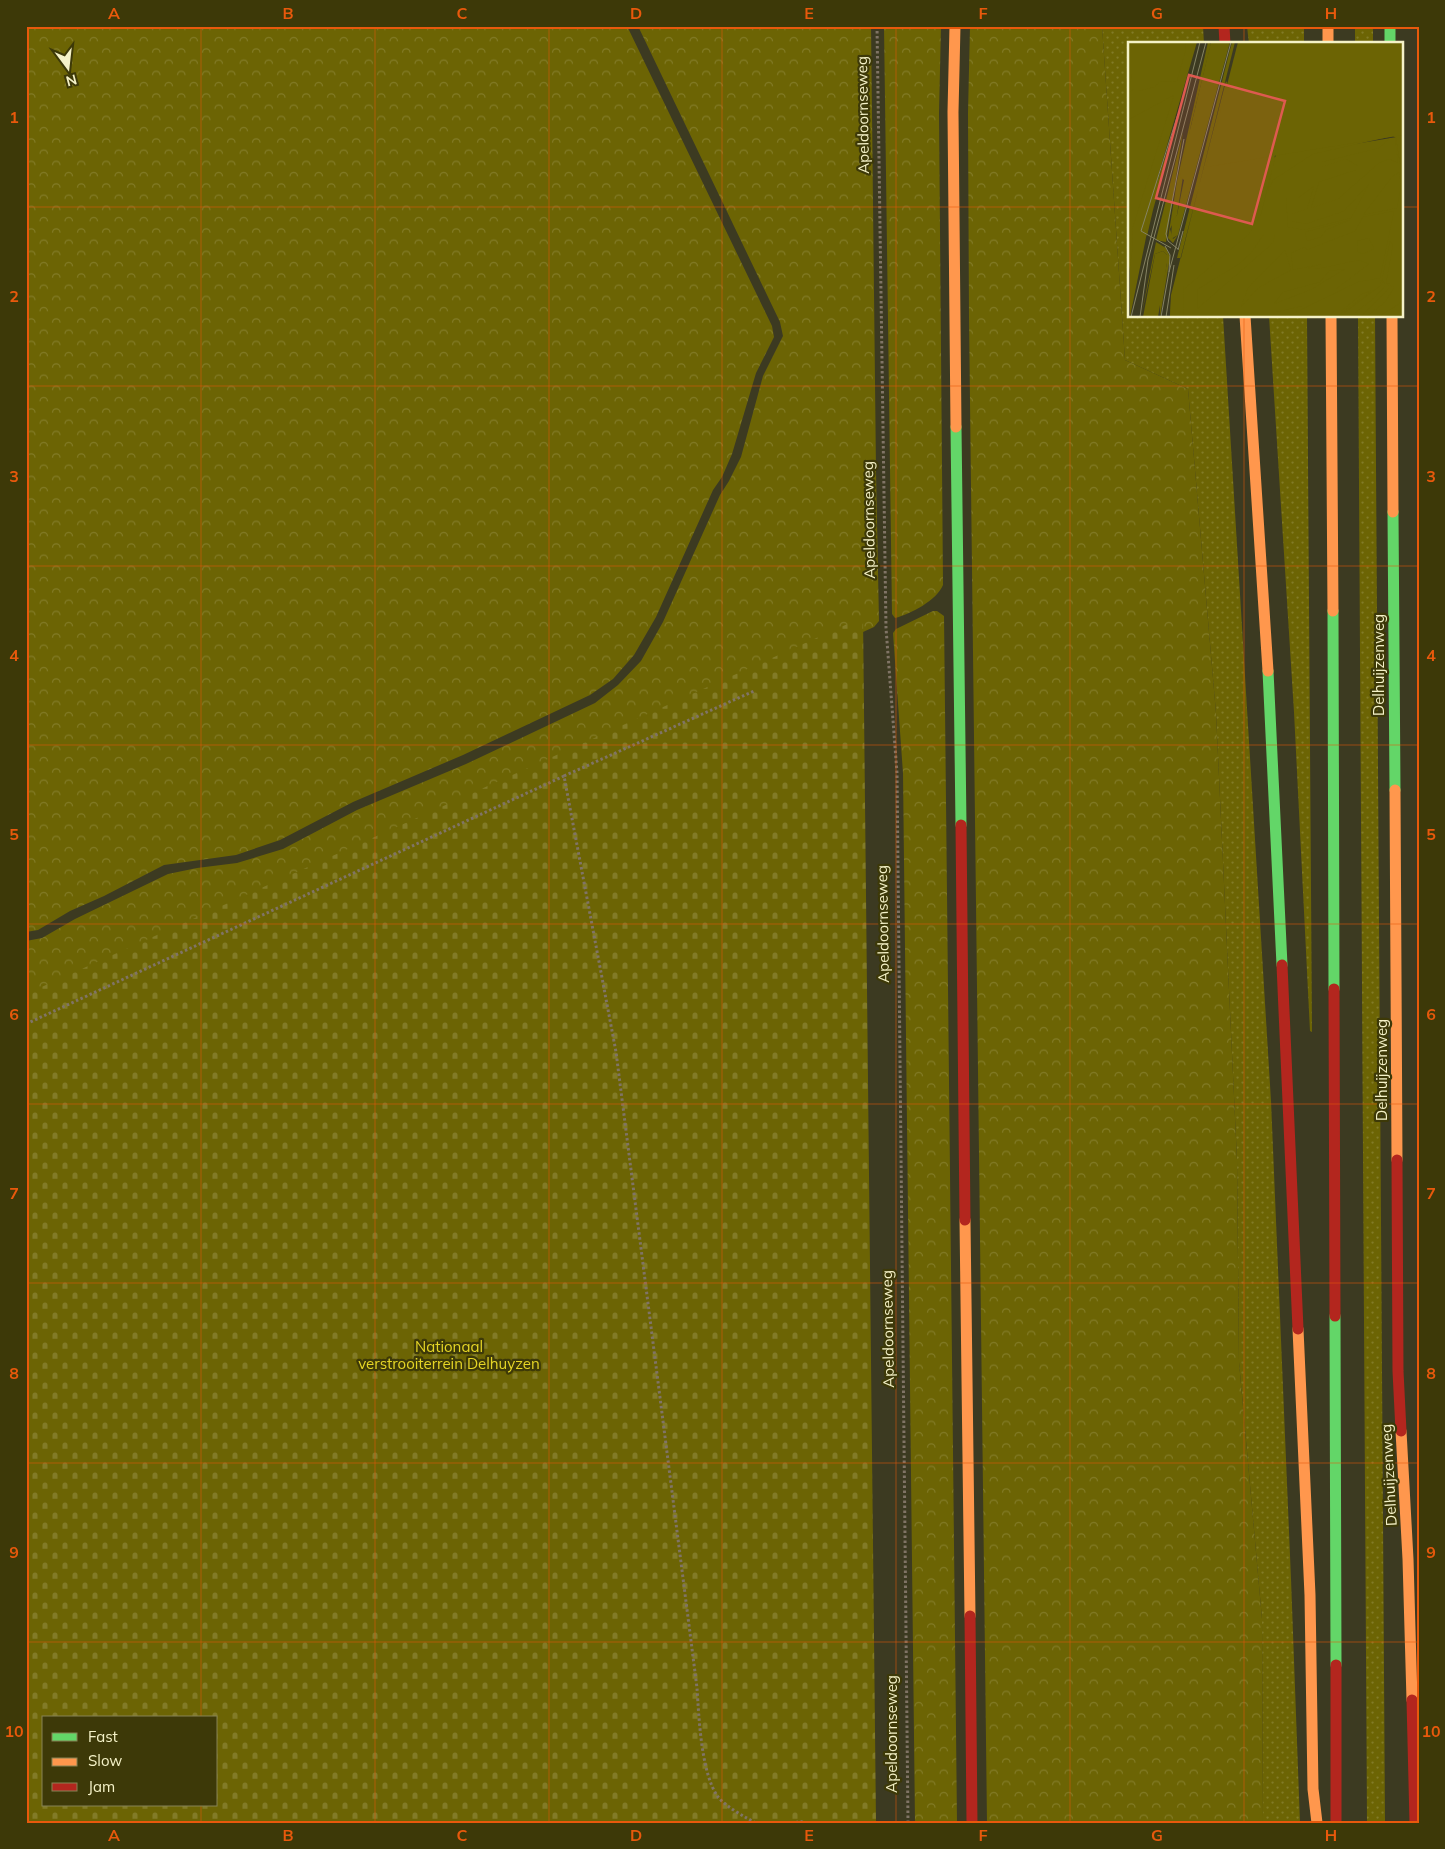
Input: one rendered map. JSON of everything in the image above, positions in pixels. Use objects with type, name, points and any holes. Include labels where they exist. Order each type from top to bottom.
[{"type":"main road","points":[[955,26],[953,112],[972,1823]]},
{"type":"main road","points":[[1224,26],[1225,42]]},
{"type":"main road","points":[[1328,26],[1328,42]]},
{"type":"main road","points":[[1390,26],[1390,42]]},
{"type":"main road","points":[[1245,318],[1272,720],[1310,1595],[1313,1789],[1318,1823]]},
{"type":"main road","points":[[1331,318],[1336,1823]]},
{"type":"main road","name":"Delhuijzenweg","points":[[1392,318],[1398,1372],[1408,1559],[1415,1823]]},
{"type":"main road","points":[[1408,1559],[1417,1514]]},
{"type":"path","name":"Apeldoornseweg","points":[[877,26],[886,628],[897,773],[908,1823]]},
{"type":"path","points":[[26,1024],[754,690]]},
{"type":"path","points":[[564,776],[616,1052],[688,1621],[701,1742],[709,1776],[719,1798],[756,1823]]},
{"type":"path","points":[[796,1823],[799,1821],[805,1823]]},
{"type":"green space","points":[[26,26],[627,26],[772,326],[774,337],[756,373],[732,454],[722,477],[713,490],[656,617],[634,655],[613,679],[590,695],[463,755],[353,802],[280,840],[236,855],[164,865],[70,911],[38,930],[26,932]]},
{"type":"green space","points":[[638,26],[871,26],[879,621],[874,627],[26,1016],[26,941],[42,938],[75,919],[168,874],[237,863],[283,849],[357,810],[466,764],[595,703],[618,685],[641,661],[663,622],[720,495],[741,457],[763,376],[783,336],[780,322]]},
{"type":"green space","points":[[884,26],[941,26],[939,113],[943,585],[940,591],[923,606],[895,618],[892,614]]},
{"type":"green space","points":[[970,26],[1102,26],[1125,360],[1188,389],[1216,713],[1237,1160],[1239,1362],[1262,1619],[1263,1823],[987,1823],[969,317],[968,113]]},
{"type":"green space","points":[[1102,26],[1203,26],[1204,42],[1128,42],[1128,318],[1223,318],[1271,1101],[1300,1823],[1263,1823],[1262,1619],[1239,1362],[1237,1160],[1216,713],[1188,389],[1125,360]]},
{"type":"green space","points":[[1247,26],[1304,26],[1304,42],[1249,42]]},
{"type":"green space","points":[[1355,26],[1373,26],[1373,42],[1355,42]]},
{"type":"green space","points":[[1269,318],[1307,318],[1312,1032],[1310,1031],[1294,712]]},
{"type":"green space","points":[[1358,318],[1375,318],[1385,1823],[1367,1823]]},
{"type":"green space","points":[[933,611],[937,611],[944,616],[957,1823],[915,1823],[903,773],[893,633],[896,629]]},
{"type":"green space","name":"Nationaal verstrooiterrein Delhuyzen","points":[[863,617],[876,1823],[26,1823],[26,994]]},
{"type":"traffic: fast","points":[[1390,26],[1390,42]]},
{"type":"traffic: fast","points":[[956,427],[961,825]]},
{"type":"traffic: fast","points":[[1393,512],[1395,790]]},
{"type":"traffic: fast","points":[[1333,611],[1334,989]]},
{"type":"traffic: fast","points":[[1268,671],[1282,965]]},
{"type":"traffic: fast","points":[[1335,1316],[1336,1665]]},
{"type":"traffic: slow","points":[[955,26],[953,112],[956,427]]},
{"type":"traffic: slow","points":[[1328,26],[1328,42]]},
{"type":"traffic: slow","points":[[1245,318],[1268,671]]},
{"type":"traffic: slow","points":[[1331,318],[1333,611]]},
{"type":"traffic: slow","points":[[1392,318],[1393,512]]},
{"type":"traffic: slow","points":[[1395,790],[1397,1160]]},
{"type":"traffic: slow","points":[[965,1220],[970,1616]]},
{"type":"traffic: slow","points":[[1298,1329],[1310,1595],[1313,1789],[1317,1823]]},
{"type":"traffic: slow","points":[[1401,1431],[1408,1559],[1412,1700]]},
{"type":"traffic: jam","points":[[1224,26],[1225,42]]},
{"type":"traffic: jam","points":[[961,825],[965,1220]]},
{"type":"traffic: jam","points":[[1282,965],[1298,1329]]},
{"type":"traffic: jam","points":[[1334,989],[1335,1316]]},
{"type":"traffic: jam","points":[[1397,1160],[1398,1371],[1401,1431]]},
{"type":"traffic: jam","points":[[970,1616],[972,1823]]},
{"type":"traffic: jam","points":[[1336,1665],[1336,1823]]},
{"type":"traffic: jam","points":[[1412,1700],[1415,1823]]}]
